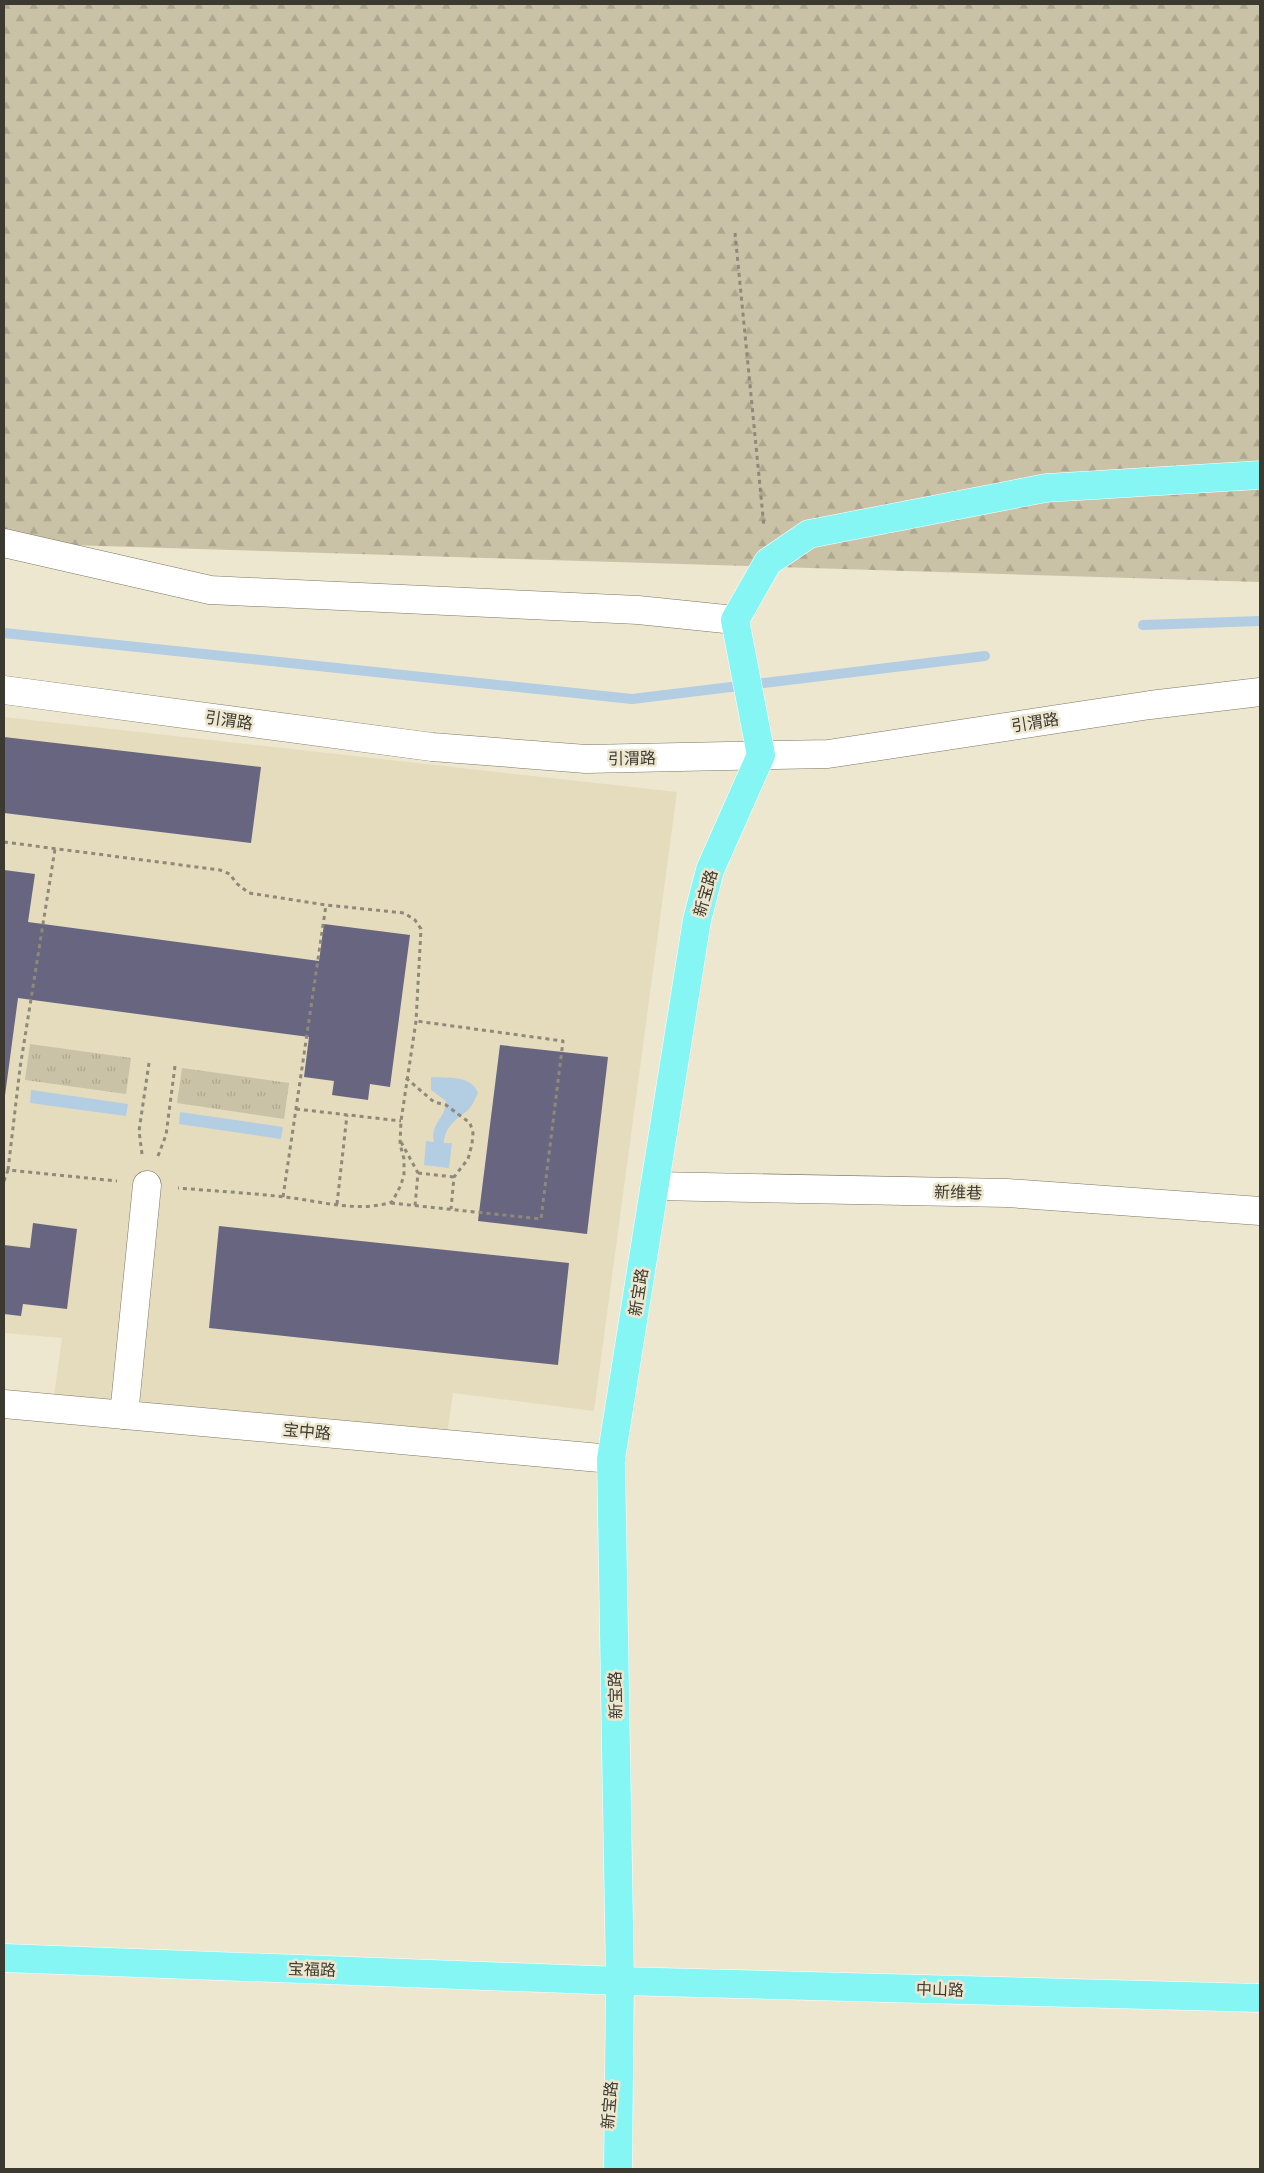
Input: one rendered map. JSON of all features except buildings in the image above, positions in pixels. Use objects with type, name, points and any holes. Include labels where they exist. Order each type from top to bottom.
[{"type":"main road","points":[[761,755],[736,620],[768,562],[809,534],[1046,488],[1260,475]]},
{"type":"main road","name":"新宝路","points":[[618,2169],[620,1981],[611,1459],[697,920],[710,870],[761,755]]},
{"type":"main road","name":"宝福路","points":[[4,1958],[620,1981]]},
{"type":"main road","name":"新宝路","points":[[602,2169],[620,1981]]},
{"type":"main road","name":"中山路","points":[[620,1981],[1260,1998]]},
{"type":"street","points":[[4,543],[210,590],[638,610],[736,620]]},
{"type":"street","name":"引渭路","points":[[4,690],[432,747],[586,758],[828,754],[1150,705],[1260,692]]},
{"type":"street","points":[[124,1415],[147,1185]]},
{"type":"street","name":"新维巷","points":[[655,1186],[1007,1193],[1260,1211]]},
{"type":"street","name":"宝中路","points":[[4,1404],[611,1459]]},
{"type":"path","points":[[735,233],[768,562]]},
{"type":"path","points":[[4,842],[220,870],[230,874],[236,883],[249,894],[326,905],[404,913],[415,920],[421,929],[416,1021],[400,1121],[400,1141],[404,1174],[397,1197],[389,1203],[379,1207],[364,1207],[283,1197],[8,1170]]},
{"type":"path","points":[[4,1181],[8,1170],[20,1068],[55,849]]},
{"type":"path","points":[[283,1197],[326,905]]},
{"type":"path","points":[[389,1203],[541,1219],[563,1041],[416,1021]]},
{"type":"path","points":[[139,1131],[149,1062]]},
{"type":"path","points":[[166,1135],[175,1066]]},
{"type":"path","points":[[406,1078],[434,1102],[446,1105],[470,1123],[472,1139],[468,1159],[454,1177],[451,1209]]},
{"type":"path","points":[[296,1110],[400,1121]]},
{"type":"path","points":[[337,1204],[347,1115]]},
{"type":"path","points":[[400,1141],[418,1173],[415,1206]]},
{"type":"path","points":[[418,1173],[454,1177]]},
{"type":"shaded area","points":[[4,717],[677,792],[594,1411],[453,1393],[447,1434],[54,1396],[62,1338],[4,1333]]},
{"type":"green space","points":[[4,4],[1260,4],[1260,582],[4,543]]},
{"type":"green space","points":[[30,1044],[131,1058],[126,1094],[25,1080]]},
{"type":"green space","points":[[182,1068],[289,1083],[284,1119],[177,1103]]},
{"type":"water","points":[[431,1077],[465,1080],[475,1087],[478,1093],[467,1111],[448,1128],[446,1133],[444,1143],[452,1143],[449,1168],[424,1165],[426,1141],[434,1142],[434,1130],[444,1112],[446,1101],[431,1090]]},
{"type":"water","points":[[31,1090],[128,1104],[126,1116],[30,1103]]},
{"type":"water","points":[[180,1112],[283,1127],[281,1139],[179,1124]]},
{"type":"waterway","points":[[1143,625],[1260,621]]},
{"type":"waterway","points":[[4,633],[632,699],[985,656]]}]
